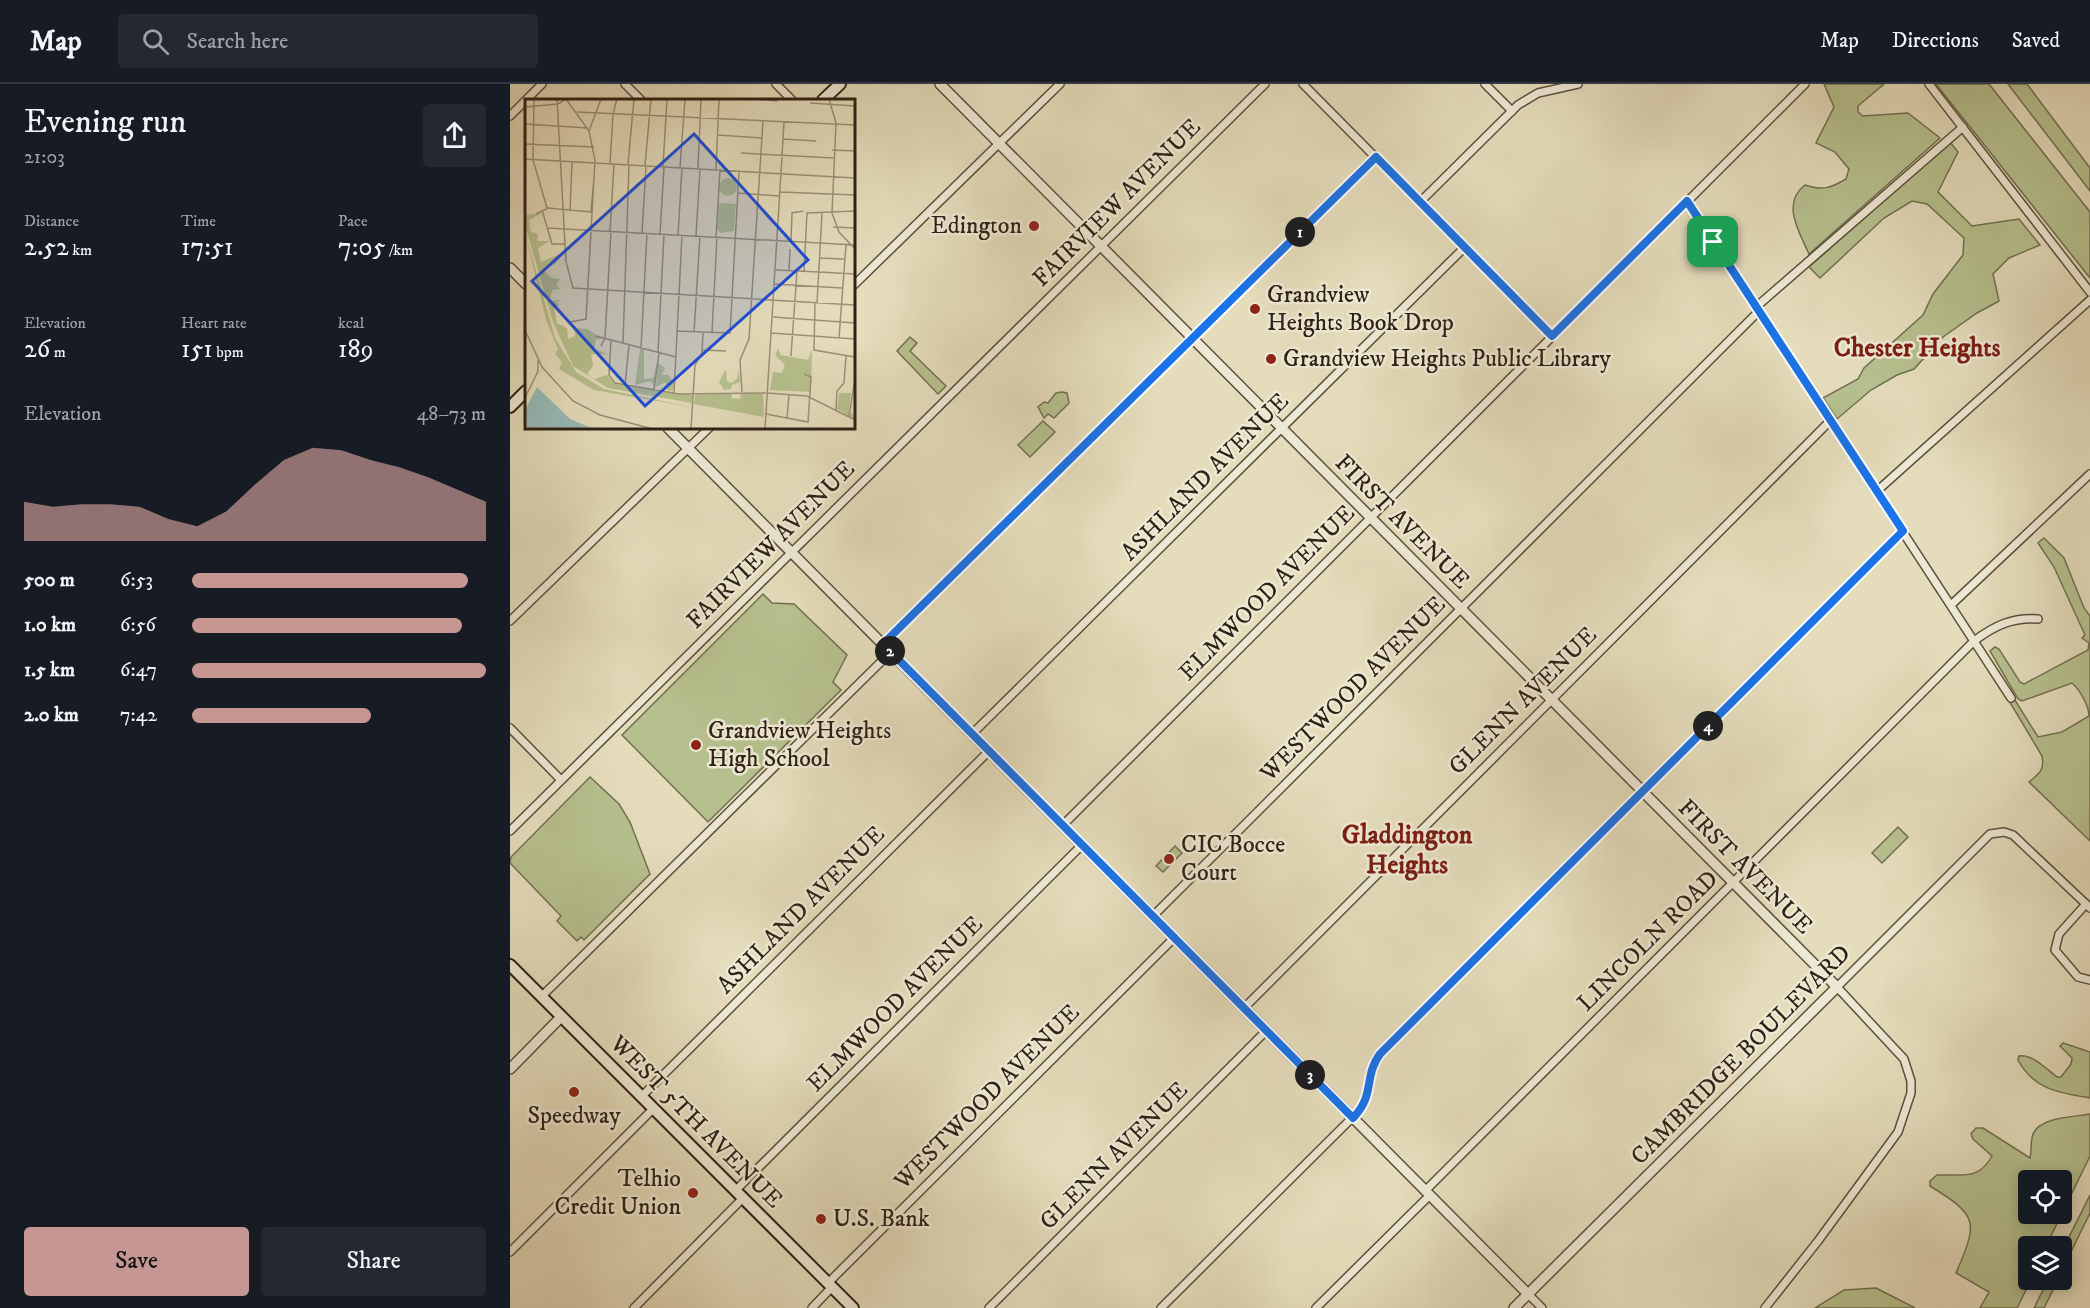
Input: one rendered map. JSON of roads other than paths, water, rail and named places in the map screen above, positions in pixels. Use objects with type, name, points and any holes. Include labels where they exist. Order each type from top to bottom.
[{"type":"main road","points":[[824,99],[840,84]]},
{"type":"main road","points":[[510,407],[525,392]]},
{"type":"main road","name":"WEST 5TH AVENUE","points":[[510,965],[853,1308]]},
{"type":"street","points":[[527,99],[542,84]]},
{"type":"street","points":[[625,84],[640,99]]},
{"type":"street","points":[[776,84],[791,99]]},
{"type":"street","name":"FIRST AVENUE","points":[[940,84],[1837,987]]},
{"type":"street","points":[[855,284],[1060,84]]},
{"type":"street","name":"FAIRVIEW AVENUE","points":[[510,831],[1265,84]]},
{"type":"street","points":[[1303,84],[1552,336]]},
{"type":"street","points":[[1485,84],[1512,111]]},
{"type":"street","points":[[1420,202],[1512,111],[1538,93],[1578,84]]},
{"type":"street","name":"ELMWOOD AVENUE","points":[[1063,825],[1804,84]]},
{"type":"street","points":[[1929,84],[2090,292]]},
{"type":"street","points":[[510,116],[525,101]]},
{"type":"street","name":"WESTWOOD AVENUE","points":[[1153,916],[1757,309],[1963,127]]},
{"type":"street","points":[[883,644],[1376,157]]},
{"type":"street","points":[[1687,201],[2011,698]]},
{"type":"street","name":"ASHLAND AVENUE","points":[[972,734],[1465,247]]},
{"type":"street","points":[[510,268],[525,283]]},
{"type":"street","points":[[1877,491],[2090,300]]},
{"type":"street","name":"GLENN AVENUE","points":[[1244,1008],[1830,421]]},
{"type":"street","points":[[669,429],[1542,1308]]},
{"type":"street","points":[[510,621],[708,429]]},
{"type":"street","points":[[1951,605],[2090,474]]},
{"type":"street","points":[[1161,1308],[1353,1118],[1369,1096],[1372,1065],[1380,1054],[1903,531]]},
{"type":"street","name":"LINCOLN ROAD","points":[[1316,1308],[1974,641],[1999,624],[2019,620],[2038,620]]},
{"type":"street","points":[[541,997],[891,652]]},
{"type":"street","points":[[510,728],[561,780]]},
{"type":"street","name":"ASHLAND AVENUE","points":[[641,1097],[989,752]]},
{"type":"street","name":"CAMBRIDGE BOULEVARD","points":[[1514,1308],[1984,838],[1997,832],[2013,835],[2088,906]]},
{"type":"street","name":"ELMWOOD AVENUE","points":[[634,1308],[739,1194],[1082,845]]},
{"type":"street","points":[[2088,906],[2059,934],[2055,950],[2078,977],[2090,980]]},
{"type":"street","name":"WESTWOOD AVENUE","points":[[812,1308],[830,1285],[1174,938]]},
{"type":"street","points":[[1765,1308],[1818,1241],[1898,1132],[1907,1113],[1911,1081],[1904,1059],[1837,987]]},
{"type":"street","points":[[510,1069],[561,1017]]},
{"type":"street","name":"GLENN AVENUE","points":[[988,1308],[1266,1031]]},
{"type":"street","points":[[510,1252],[652,1108]]},
{"type":"place","name":"Edington","points":[[1034,226]]},
{"type":"place","name":"Grandview Heights Book Drop","points":[[1255,309]]},
{"type":"place","name":"Grandview Heights Public Library","points":[[1271,359]]},
{"type":"place","name":"Grandview Heights High School","points":[[696,745]]},
{"type":"place","name":"CIC Bocce Court","points":[[1169,859]]},
{"type":"place","name":"Speedway","points":[[574,1092]]},
{"type":"place","name":"Telhio Credit Union","points":[[693,1193]]},
{"type":"place","name":"U.S. Bank","points":[[821,1219]]},
{"type":"district","name":"Chester Heights","points":[[1917,348]]},
{"type":"district","name":"Gladdington Heights","points":[[1407,850]]}]
